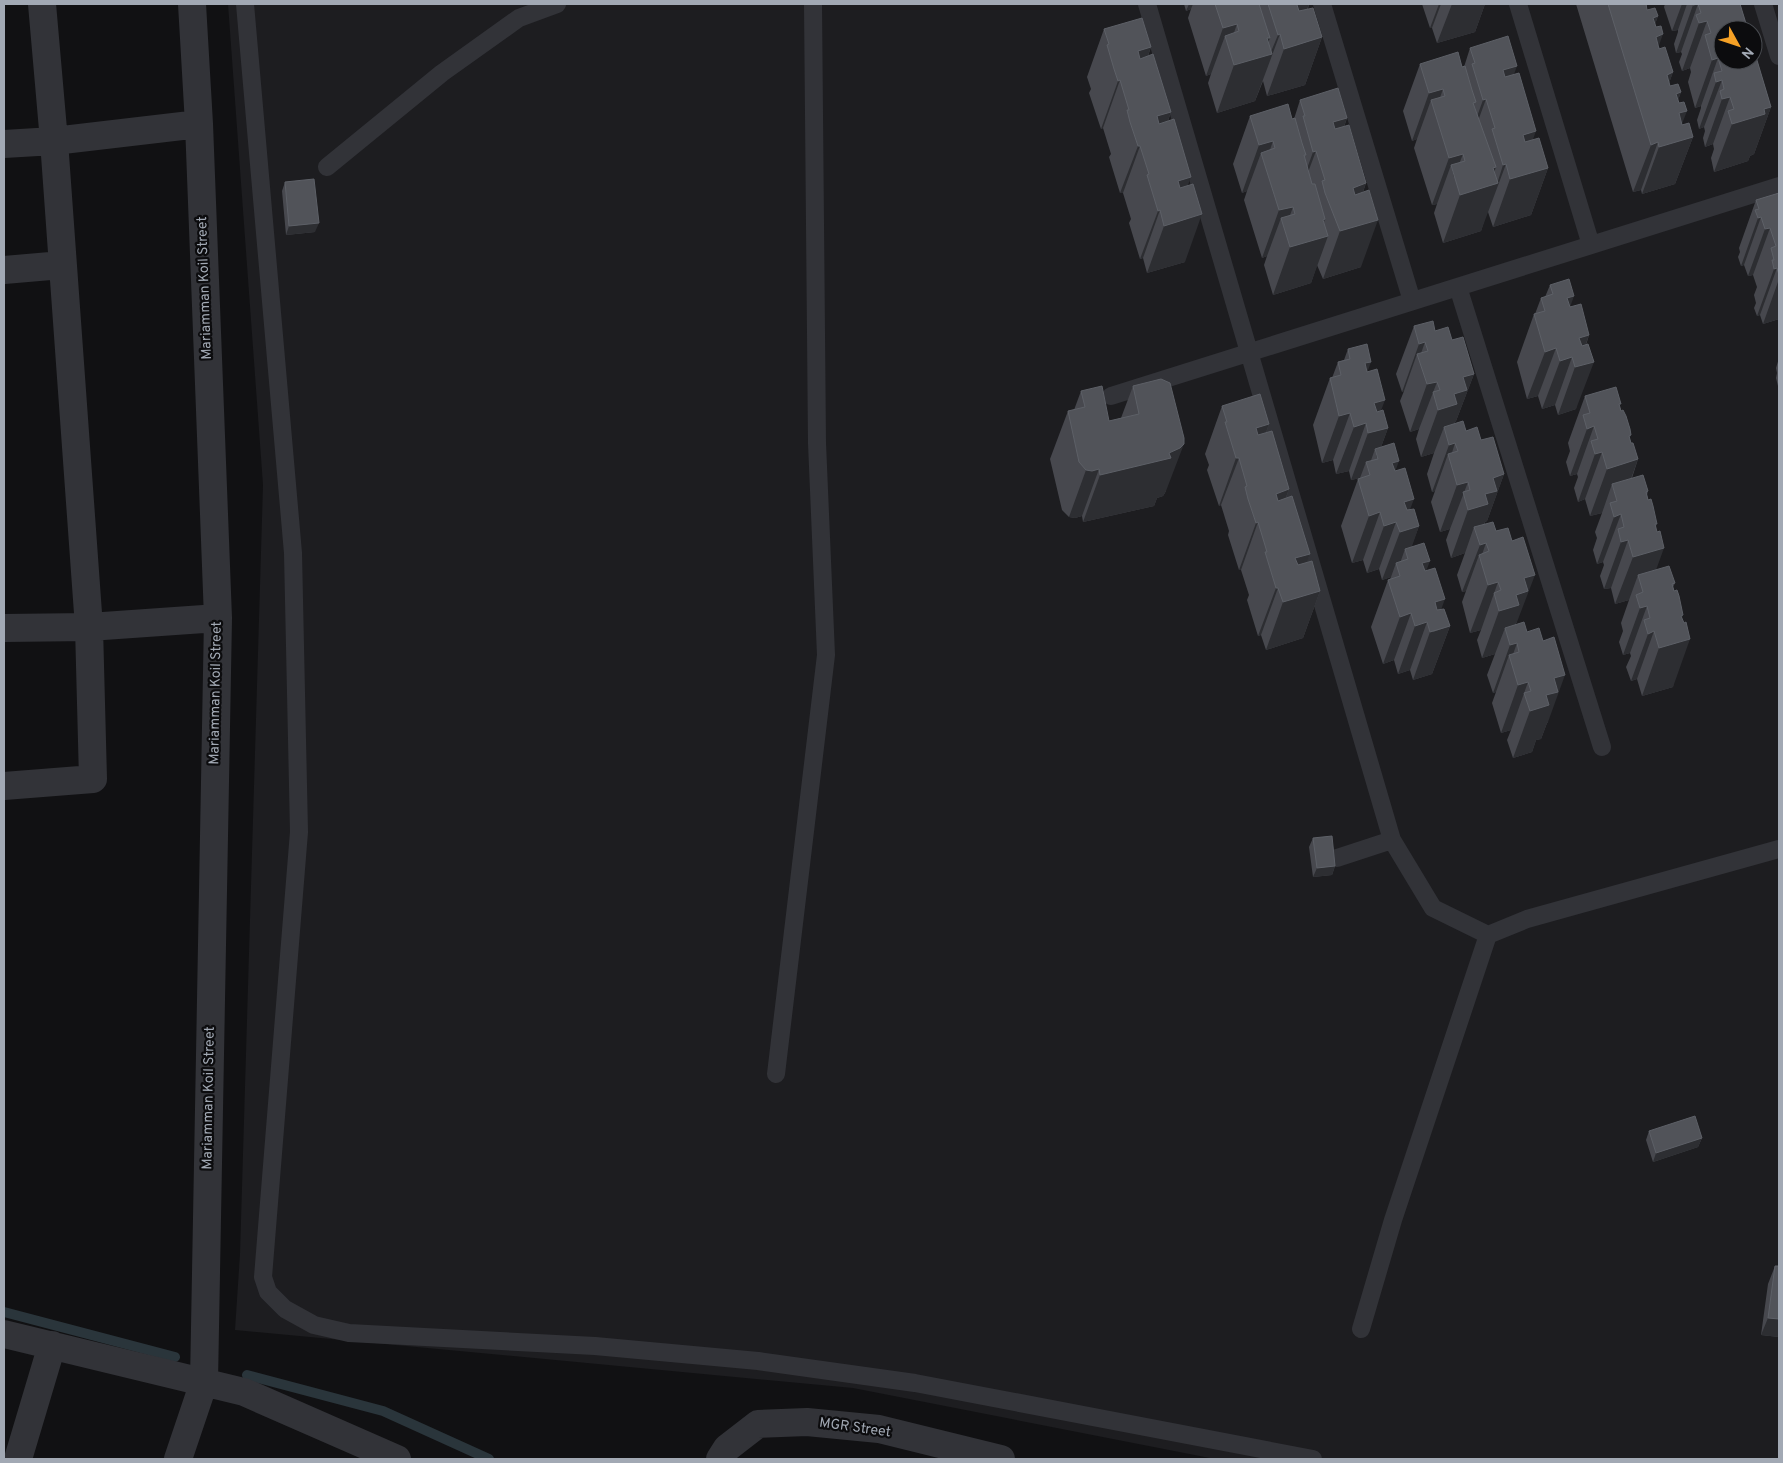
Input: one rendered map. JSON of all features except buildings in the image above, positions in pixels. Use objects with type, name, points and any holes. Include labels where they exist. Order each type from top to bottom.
[{"type":"street","points":[[4,786],[93,779],[89,627],[54,141],[42,4]]},
{"type":"street","name":"Mariamman Koil Street","points":[[178,1459],[204,1382],[218,618],[199,124],[192,4]]},
{"type":"street","points":[[4,144],[54,141],[199,124]]},
{"type":"street","points":[[4,270],[62,266]]},
{"type":"street","points":[[4,628],[89,627],[218,618]]},
{"type":"street","points":[[4,1334],[244,1392],[360,1452],[397,1459]]},
{"type":"street","points":[[18,1459],[52,1345]]},
{"type":"street","name":"MGR Street","points":[[720,1459],[727,1448],[758,1424],[807,1422],[879,1429],[1001,1459]]},
{"type":"lane","points":[[245,4],[293,553],[298,822],[262,1277],[268,1292],[285,1309],[314,1325],[349,1332],[595,1346],[758,1361],[915,1383],[1313,1459]]},
{"type":"lane","points":[[327,167],[442,73],[518,18],[557,4]]},
{"type":"lane","points":[[776,1074],[826,655],[817,444],[813,4]]},
{"type":"lane","points":[[1148,4],[1392,840],[1433,908],[1488,935],[1527,919],[1779,850]]},
{"type":"lane","points":[[1322,4],[1412,301]]},
{"type":"lane","points":[[1518,4],[1591,245]]},
{"type":"lane","points":[[1763,4],[1779,56]]},
{"type":"lane","points":[[1112,396],[1779,186]]},
{"type":"lane","points":[[1458,287],[1602,748]]},
{"type":"lane","points":[[1337,858],[1392,840]]},
{"type":"lane","points":[[1361,1328],[1393,1220],[1488,935]]},
{"type":"shaded area","points":[[228,4],[1779,4],[1779,1459],[1215,1459],[853,1388],[235,1330],[240,1254],[263,485]]},
{"type":"waterway","points":[[4,1312],[175,1357]]},
{"type":"waterway","points":[[247,1375],[383,1411],[489,1459]]}]
